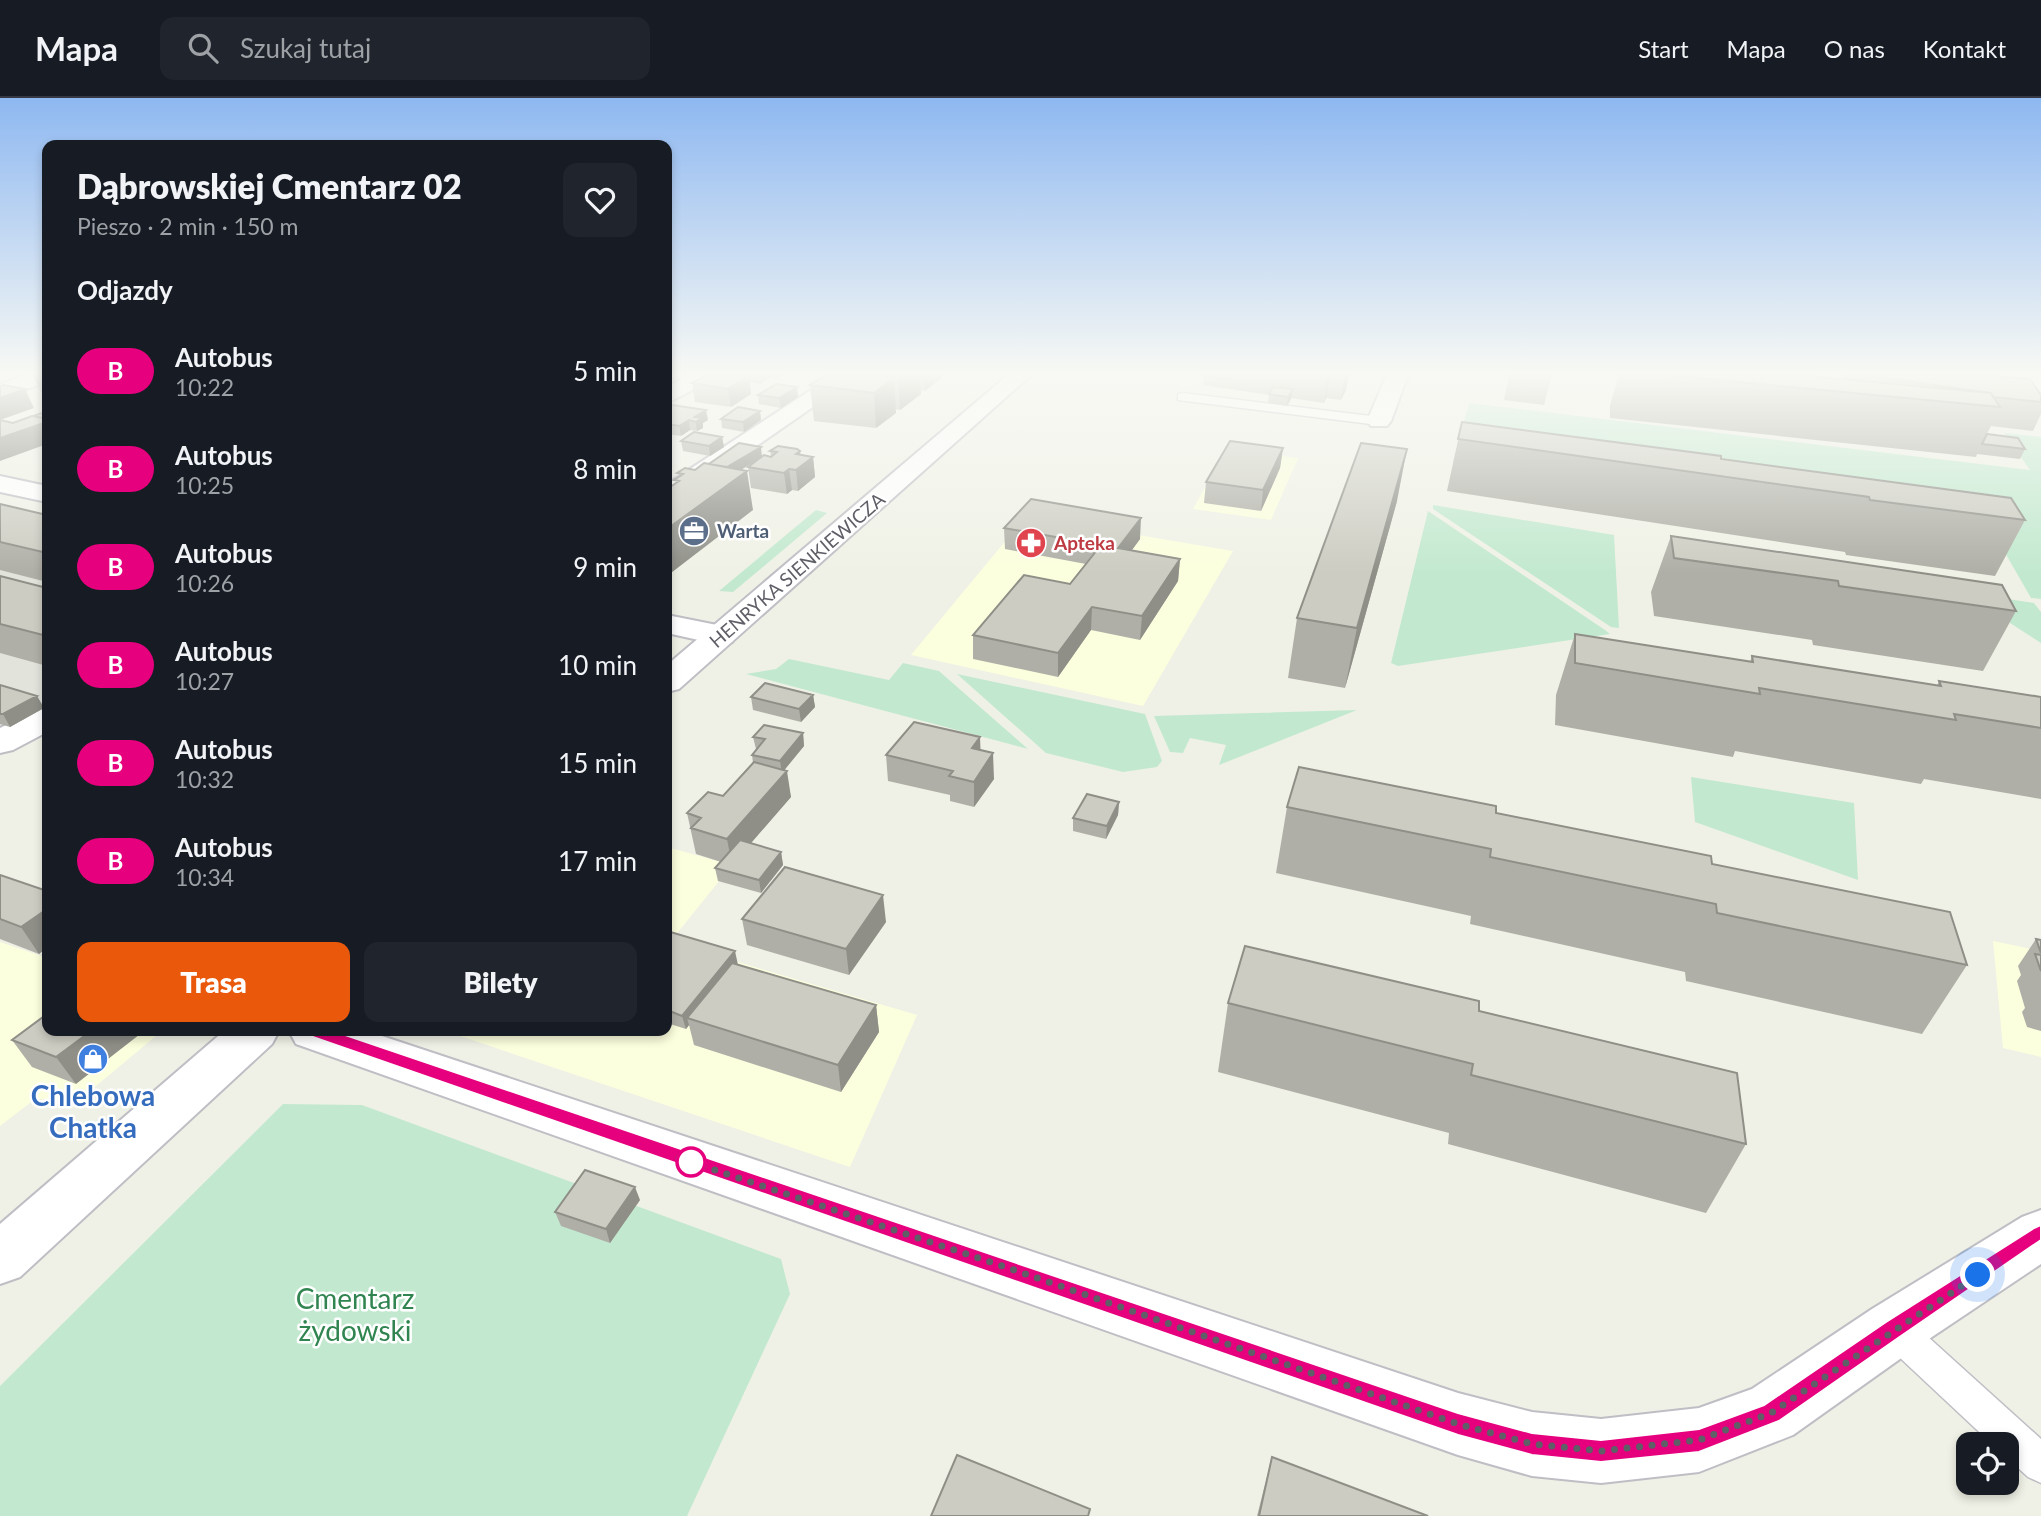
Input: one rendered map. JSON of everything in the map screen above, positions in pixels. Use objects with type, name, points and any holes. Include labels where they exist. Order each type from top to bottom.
[{"type":"street","points":[[672,493],[748,441]]},
{"type":"street","name":"HENRYKA SIENKIEWICZA","points":[[672,678],[945,441]]},
{"type":"street","points":[[0,484],[42,493]]},
{"type":"street","points":[[672,625],[720,635]]},
{"type":"street","points":[[0,742],[42,721]]},
{"type":"street","points":[[0,1259],[249,1036]]},
{"type":"street","points":[[328,1036],[1458,1424],[1532,1444],[1601,1451],[1699,1440],[1771,1413],[1893,1329],[2041,1234]]},
{"type":"lane","points":[[1893,1329],[2041,1464]]},
{"type":"shaded area","points":[[1226,449],[1298,458],[1271,520],[1193,509]]},
{"type":"shaded area","points":[[0,506],[42,515],[42,709],[0,733]]},
{"type":"shaded area","points":[[1026,516],[1233,551],[1143,706],[911,655]]},
{"type":"shaded area","points":[[672,848],[732,865],[672,940]]},
{"type":"shaded area","points":[[1993,941],[2041,951],[2041,1057],[2003,1048]]},
{"type":"shaded area","points":[[0,942],[42,956],[42,1036],[156,1036],[79,1100],[35,1099],[0,1126]]},
{"type":"shaded area","points":[[672,943],[917,1015],[850,1167],[460,1036],[672,1036]]},
{"type":"green space","points":[[1459,441],[1789,441],[2030,470],[2010,441],[2041,441],[2041,599],[2031,598],[2000,544],[1941,526],[1453,462]]},
{"type":"green space","points":[[1433,505],[1614,535],[1619,628],[1611,627],[1433,509]]},
{"type":"green space","points":[[816,510],[827,513],[733,592],[719,591]]},
{"type":"green space","points":[[1428,511],[1610,634],[1398,666],[1391,663]]},
{"type":"green space","points":[[1962,592],[2034,603],[2041,612],[2041,643]]},
{"type":"green space","points":[[789,659],[889,680],[903,663],[939,671],[1028,749],[746,674],[776,669]]},
{"type":"green space","points":[[957,674],[1145,714],[1162,761],[1157,767],[1123,772],[1046,753]]},
{"type":"green space","points":[[1357,710],[1219,765],[1226,745],[1190,738],[1183,753],[1170,752],[1154,716]]},
{"type":"green space","points":[[1691,777],[1854,803],[1858,880],[1695,822]]},
{"type":"green space","name":"Cmentarz żydowski","points":[[283,1104],[362,1105],[781,1259],[790,1294],[687,1516],[0,1516],[0,1386]]},
{"type":"building","points":[[682,441],[716,441],[709,446]]},
{"type":"building","points":[[1230,441],[1283,448],[1263,490],[1206,482]]},
{"type":"building","points":[[1473,441],[1608,441],[1721,456],[1721,459],[2011,498],[2025,520],[1870,500],[1869,497]]},
{"type":"building","points":[[1983,441],[2020,441],[2025,449],[1982,444]]},
{"type":"building","points":[[739,443],[761,447],[727,467],[709,464]]},
{"type":"building","points":[[1361,443],[1407,449],[1357,628],[1297,618]]},
{"type":"building","points":[[778,446],[797,449],[800,451],[796,454],[813,457],[796,470],[789,469],[784,473],[748,467],[764,455],[771,457],[777,452],[770,451]]},
{"type":"building","points":[[704,463],[747,471],[672,525],[672,486],[679,481],[674,480],[683,474],[677,473],[685,468],[695,470]]},
{"type":"building","points":[[1031,499],[1141,518],[1118,548],[1180,559],[1142,616],[1092,607],[1058,653],[973,635],[1024,575],[1070,584],[1101,545],[1004,528]]},
{"type":"building","points":[[0,504],[42,514],[42,552],[0,542]]},
{"type":"building","points":[[1671,536],[2002,585],[2016,611],[1839,586],[1838,581],[1674,558]]},
{"type":"building","points":[[0,576],[42,587],[42,635],[0,624]]},
{"type":"building","points":[[1575,634],[1753,662],[1752,656],[1941,686],[1939,681],[2041,697],[2041,728],[1954,714],[1956,720],[1759,688],[1760,694],[1575,663]]},
{"type":"building","points":[[765,683],[813,695],[799,709],[751,697]]},
{"type":"building","points":[[0,685],[37,696],[0,714]]},
{"type":"building","points":[[914,722],[980,737],[972,748],[993,753],[974,782],[949,776],[953,771],[886,755]]},
{"type":"building","points":[[764,725],[803,733],[780,761],[752,755],[765,739],[753,737]]},
{"type":"building","points":[[754,762],[787,771],[727,839],[691,828],[701,818],[687,813],[708,792],[723,796]]},
{"type":"building","points":[[1299,767],[1496,806],[1496,813],[1711,856],[1712,864],[1950,912],[1967,965],[1717,913],[1716,904],[1490,857],[1491,849],[1287,807]]},
{"type":"building","points":[[1087,794],[1119,802],[1107,826],[1073,818]]},
{"type":"building","points":[[740,840],[781,852],[759,880],[715,868]]},
{"type":"building","points":[[785,867],[883,895],[846,949],[742,919]]},
{"type":"building","points":[[0,875],[42,889],[42,912],[21,927],[0,919]]},
{"type":"building","points":[[672,932],[735,951],[682,1016],[672,1012]]},
{"type":"building","points":[[2036,939],[2041,940],[2041,953]]},
{"type":"building","points":[[1245,946],[1479,1001],[1479,1011],[1737,1073],[1746,1144],[1471,1075],[1473,1064],[1228,1003]]},
{"type":"building","points":[[2035,954],[2041,955],[2041,971]]},
{"type":"building","points":[[732,963],[876,1005],[838,1065],[687,1018]]},
{"type":"building","points":[[42,1018],[42,1036],[84,1036],[56,1057],[12,1040]]},
{"type":"building","points":[[585,1170],[635,1187],[606,1229],[555,1212]]},
{"type":"building","points":[[957,1455],[1090,1509],[1088,1516],[931,1516]]},
{"type":"building","points":[[1272,1457],[1428,1516],[1259,1516]]},
{"type":"bus line","name":"B","points":[[327,1036],[1458,1424],[1532,1444],[1601,1451],[1699,1440],[1771,1413],[1893,1329],[2041,1234]]},
{"type":"place","name":"Warta","points":[[694,531]]},
{"type":"place","name":"Apteka","points":[[1031,543]]},
{"type":"place","name":"Chlebowa Chatka","points":[[93,1059]]},
{"type":"route","points":[[691,1162],[679,1158],[1014,1270],[1458,1424],[1532,1444],[1601,1451],[1699,1440],[1771,1413],[1893,1329],[1978,1275]]}]
